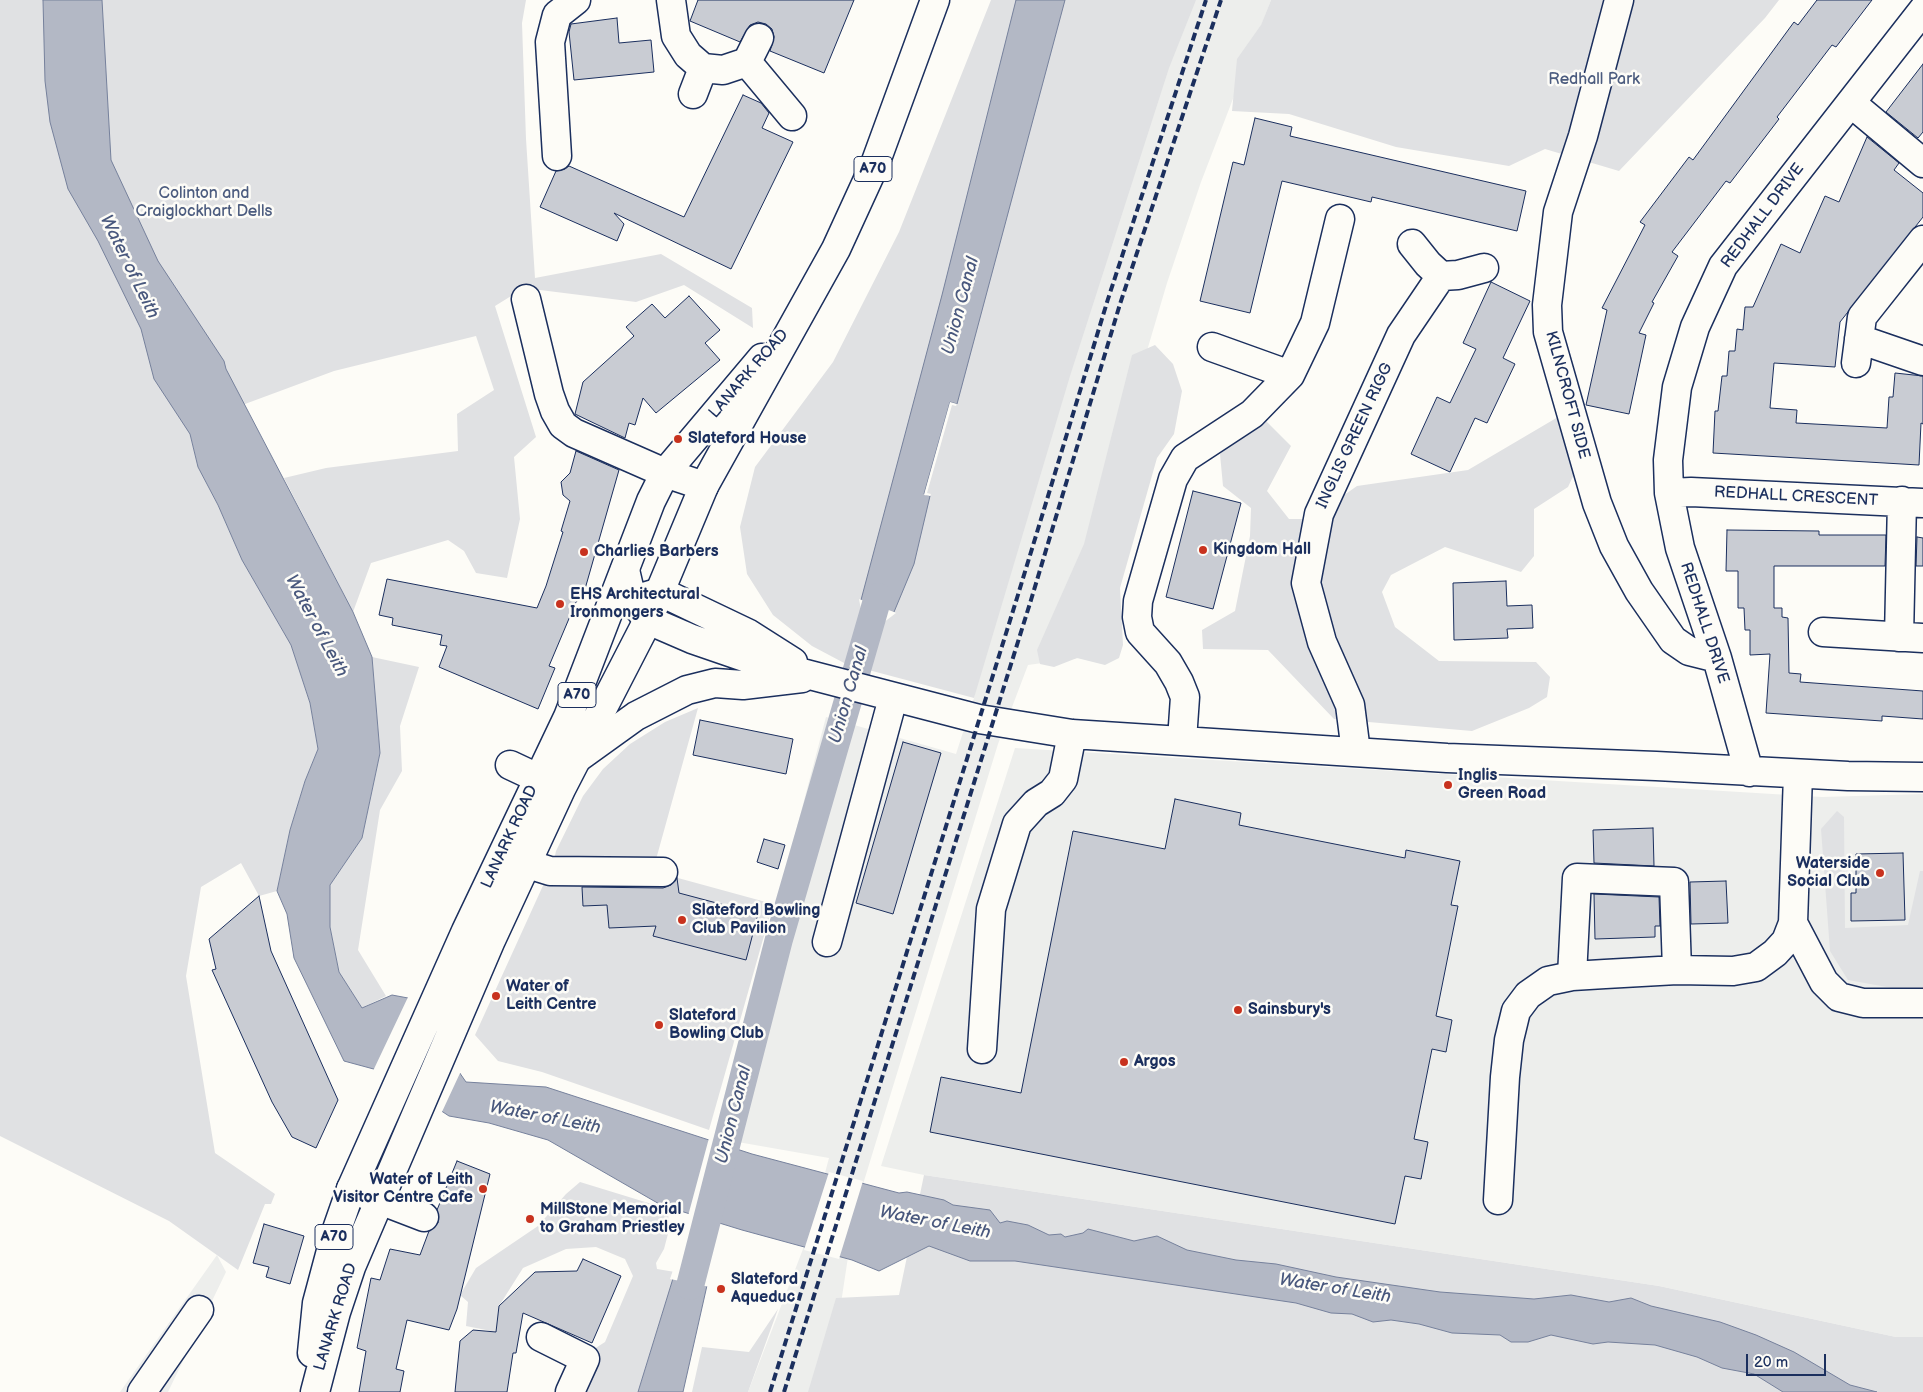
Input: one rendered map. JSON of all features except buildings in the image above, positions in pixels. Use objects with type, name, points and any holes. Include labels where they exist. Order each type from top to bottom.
[{"type":"street","points":[[557,156],[550,42],[557,15],[576,0]]},
{"type":"street","points":[[671,0],[676,36],[688,55],[703,68],[723,70],[747,62],[760,38]]},
{"type":"street","name":"LANARK ROAD","points":[[313,1392],[312,1330],[317,1303],[336,1232],[351,1189],[435,1004],[514,860],[550,783],[568,717],[630,610],[660,592],[704,486],[836,249],[875,164],[935,0]]},
{"type":"street","name":"KILNCROFT SIDE","points":[[1618,0],[1584,136],[1558,212],[1548,305],[1548,332],[1597,502],[1614,546],[1639,591],[1662,627],[1673,640],[1689,651],[1716,658]]},
{"type":"street","name":"REDHALL DRIVE","points":[[1749,772],[1716,658],[1680,548],[1669,493],[1668,460],[1676,387],[1695,327],[1723,266],[1923,10]]},
{"type":"street","points":[[747,62],[792,116]]},
{"type":"street","points":[[693,94],[703,68]]},
{"type":"street","points":[[1851,103],[1923,163]]},
{"type":"street","points":[[1182,740],[1185,697],[1179,682],[1168,664],[1140,632],[1137,617],[1138,601],[1172,479],[1185,458],[1252,414],[1290,375],[1315,322],[1340,219]]},
{"type":"street","points":[[1923,240],[1862,317],[1857,351],[1923,361]]},
{"type":"street","points":[[1412,244],[1428,264],[1442,276],[1458,275],[1484,268]]},
{"type":"street","name":"INGLIS GREEN RIGG","points":[[1356,752],[1350,705],[1322,642],[1306,582],[1319,514],[1401,335],[1442,276]]},
{"type":"street","points":[[526,299],[549,394],[555,411],[563,424],[574,433],[665,473],[704,486]]},
{"type":"street","name":"LANARK ROAD","points":[[550,783],[579,757],[630,610],[625,570],[651,501],[665,473],[749,372],[795,322]]},
{"type":"street","points":[[1212,347],[1290,375]]},
{"type":"street","name":"REDHALL CRESCENT","points":[[1669,493],[1691,492],[1913,502]]},
{"type":"street","points":[[1823,632],[1911,637],[1913,502]]},
{"type":"street","points":[[660,592],[749,634],[815,676]]},
{"type":"street","points":[[630,610],[692,639],[756,661],[979,719],[1072,734],[1447,758],[1798,774],[1923,777]]},
{"type":"street","points":[[579,757],[636,716],[687,690],[715,683],[743,685],[815,676]]},
{"type":"street","points":[[827,942],[893,698]]},
{"type":"street","points":[[982,1049],[991,909],[1017,824],[1036,803],[1052,793],[1063,780],[1072,734]]},
{"type":"street","points":[[510,765],[550,783]]},
{"type":"street","points":[[1498,1200],[1507,1058],[1516,1011],[1528,996],[1548,981],[1572,976],[1677,970],[1732,971],[1756,967],[1775,953],[1786,941],[1792,923],[1798,774]]},
{"type":"street","points":[[514,860],[550,871],[663,872]]},
{"type":"street","name":"LANARK ROAD","points":[[313,1392],[350,1267],[377,1200],[458,1019],[514,860]]},
{"type":"street","points":[[1572,976],[1577,878],[1674,882],[1677,970]]},
{"type":"street","points":[[1792,923],[1824,982],[1839,997],[1863,1003],[1923,1003]]},
{"type":"street","points":[[351,1189],[424,1217]]},
{"type":"street","points":[[142,1392],[199,1310]]},
{"type":"street","points":[[541,1337],[585,1359],[570,1392]]},
{"type":"shaded area","points":[[1091,0],[1271,0],[1201,182],[1167,283],[1136,388],[1086,657],[1028,665],[998,744],[864,1181],[848,1257],[835,1343],[820,1392],[748,1392],[808,1236],[829,1158],[715,1138],[826,717],[956,754],[974,698]]},
{"type":"shaded area","points":[[1015,748],[1822,797],[1923,794],[1923,1337],[1896,1337],[1659,1286],[924,1175],[881,1166]]},
{"type":"shaded area","points":[[217,1255],[226,1272],[168,1392],[120,1392]]},
{"type":"green space","name":"Colinton and Craiglockhart Dells","points":[[0,0],[526,0],[522,23],[526,139],[535,278],[661,254],[752,308],[753,328],[684,285],[636,302],[524,288],[495,306],[536,437],[514,457],[520,519],[507,578],[476,573],[464,551],[448,540],[371,563],[353,612],[284,478],[326,468],[458,451],[457,414],[494,390],[476,336],[334,371],[245,404],[190,434],[198,467],[218,505],[242,560],[291,645],[310,703],[318,749],[305,781],[290,830],[277,891],[259,896],[241,863],[201,887],[186,976],[215,1153],[275,1194],[271,1204],[265,1204],[238,1270],[169,1221],[0,1136]]},
{"type":"green space","points":[[991,0],[1196,0],[1169,68],[1070,376],[974,698],[846,664],[812,646],[773,615],[747,574],[740,527],[755,467],[833,362],[899,232]]},
{"type":"green space","name":"Redhall Park","points":[[1271,0],[1779,0],[1765,18],[1619,171],[1545,149],[1509,166],[1396,147],[1289,114],[1232,111],[1237,59],[1261,25]]},
{"type":"green space","points":[[1155,345],[1173,364],[1182,391],[1174,434],[1157,458],[1120,588],[1123,645],[1119,658],[1105,665],[1077,658],[1054,667],[1040,664],[1037,650],[1084,544],[1132,355]]},
{"type":"green space","points":[[1558,417],[1576,470],[1568,487],[1534,509],[1534,556],[1521,572],[1445,547],[1391,575],[1382,592],[1395,627],[1439,661],[1536,662],[1550,677],[1547,697],[1529,708],[1472,731],[1334,719],[1268,650],[1203,649],[1202,630],[1235,611],[1250,536],[1251,508],[1223,486],[1220,454],[1263,418],[1291,446],[1267,491],[1289,519],[1310,519],[1357,486],[1468,470]]},
{"type":"green space","points":[[372,657],[419,667],[400,726],[402,771],[380,810],[358,950],[386,996],[362,1008],[339,972],[330,927],[330,885],[362,838],[380,753]]},
{"type":"green space","points":[[698,708],[655,863],[553,865],[556,851],[583,796],[603,769],[630,744],[665,722]]},
{"type":"green space","points":[[1837,811],[1844,817],[1845,928],[1908,925],[1920,871],[1923,871],[1923,990],[1909,991],[1848,980],[1830,951],[1821,829]]},
{"type":"green space","points":[[678,878],[773,904],[709,1130],[542,1072],[498,1061],[475,1035],[546,879],[582,883]]},
{"type":"green space","points":[[924,1175],[1659,1286],[1896,1337],[1923,1337],[1923,1392],[808,1392],[836,1298],[899,1295]]},
{"type":"green space","points":[[580,1182],[668,1209],[669,1230],[664,1249],[656,1263],[657,1269],[675,1272],[638,1392],[575,1392],[591,1351],[605,1342],[633,1276],[625,1259],[596,1247],[566,1249],[523,1268],[499,1306],[496,1332],[466,1326],[468,1302],[460,1295],[476,1268],[538,1226],[566,1194]]},
{"type":"green space","points":[[778,1309],[748,1392],[692,1392],[702,1347],[749,1352]]},
{"type":"water","name":"Water of Leith","points":[[43,0],[102,0],[111,160],[158,261],[224,361],[226,369],[353,612],[372,657],[380,753],[362,838],[330,885],[330,927],[339,972],[362,1008],[392,995],[408,998],[466,1082],[546,1087],[752,1154],[899,1193],[907,1192],[944,1200],[953,1205],[990,1210],[1000,1223],[1007,1221],[1028,1225],[1049,1235],[1061,1234],[1065,1237],[1083,1233],[1088,1229],[1134,1241],[1157,1236],[1187,1250],[1236,1260],[1276,1264],[1336,1277],[1440,1292],[1534,1299],[1571,1295],[1609,1302],[1631,1298],[1651,1306],[1720,1322],[1756,1335],[1794,1352],[1850,1385],[1877,1392],[1783,1392],[1754,1374],[1722,1368],[1697,1357],[1655,1345],[1608,1342],[1593,1344],[1551,1335],[1528,1342],[1511,1342],[1500,1335],[1452,1333],[1419,1324],[1391,1320],[1373,1322],[1352,1314],[1331,1313],[1296,1303],[1015,1261],[970,1261],[929,1246],[879,1271],[852,1260],[742,1230],[661,1205],[548,1140],[489,1123],[449,1116],[381,1071],[344,1061],[294,958],[287,914],[277,891],[290,830],[305,781],[318,749],[310,703],[291,645],[242,560],[218,505],[198,467],[190,434],[154,379],[141,329],[98,241],[68,189],[50,122],[45,81]]},
{"type":"water","points":[[1016,0],[1065,0],[957,404],[950,402],[924,494],[930,496],[914,564],[894,612],[867,634],[861,600],[942,295]]},
{"type":"water","points":[[675,1272],[708,1281],[683,1392],[638,1392]]},
{"type":"pier","points":[[950,402],[957,404],[956,406],[952,405],[927,493],[931,494],[930,496],[924,495]]},
{"type":"pier","points":[[859,599],[894,612],[896,613],[866,636]]},
{"type":"pier","points":[[409,995],[461,1071],[441,1114],[380,1073],[373,1071]]},
{"type":"pier","points":[[709,1138],[737,1147],[716,1225],[688,1216]]},
{"type":"pier","points":[[829,1172],[863,1181],[839,1259],[804,1250]]},
{"type":"pier","points":[[698,1248],[708,1267],[710,1287],[670,1279],[673,1270]]},
{"type":"waterway","name":"Union Canal","points":[[690,1286],[779,939],[878,597]]},
{"type":"railway","points":[[770,1392],[1108,299],[1206,0]]},
{"type":"railway","points":[[784,1392],[1031,600],[1120,304],[1221,0]]},
{"type":"place","name":"Slateford House","points":[[678,439]]},
{"type":"place","name":"Kingdom Hall","points":[[1203,550]]},
{"type":"place","name":"Charlies Barbers","points":[[584,552]]},
{"type":"place","name":"EHS Architectural Ironmongers","points":[[560,604]]},
{"type":"place","name":"Inglis Green Road","points":[[1448,785]]},
{"type":"place","name":"Waterside Social Club","points":[[1880,873]]},
{"type":"place","name":"Slateford Bowling Club Pavilion","points":[[682,920]]},
{"type":"place","name":"Water of Leith Centre","points":[[496,996]]},
{"type":"place","name":"Sainsbury's","points":[[1238,1010]]},
{"type":"place","name":"Slateford Bowling Club","points":[[659,1025]]},
{"type":"place","name":"Argos","points":[[1124,1062]]},
{"type":"place","name":"Water of Leith Visitor Centre Cafe","points":[[483,1189]]},
{"type":"place","name":"MillStone Memorial to Graham Priestley","points":[[530,1219]]},
{"type":"place","name":"Slateford Aqueduc","points":[[721,1289]]}]
